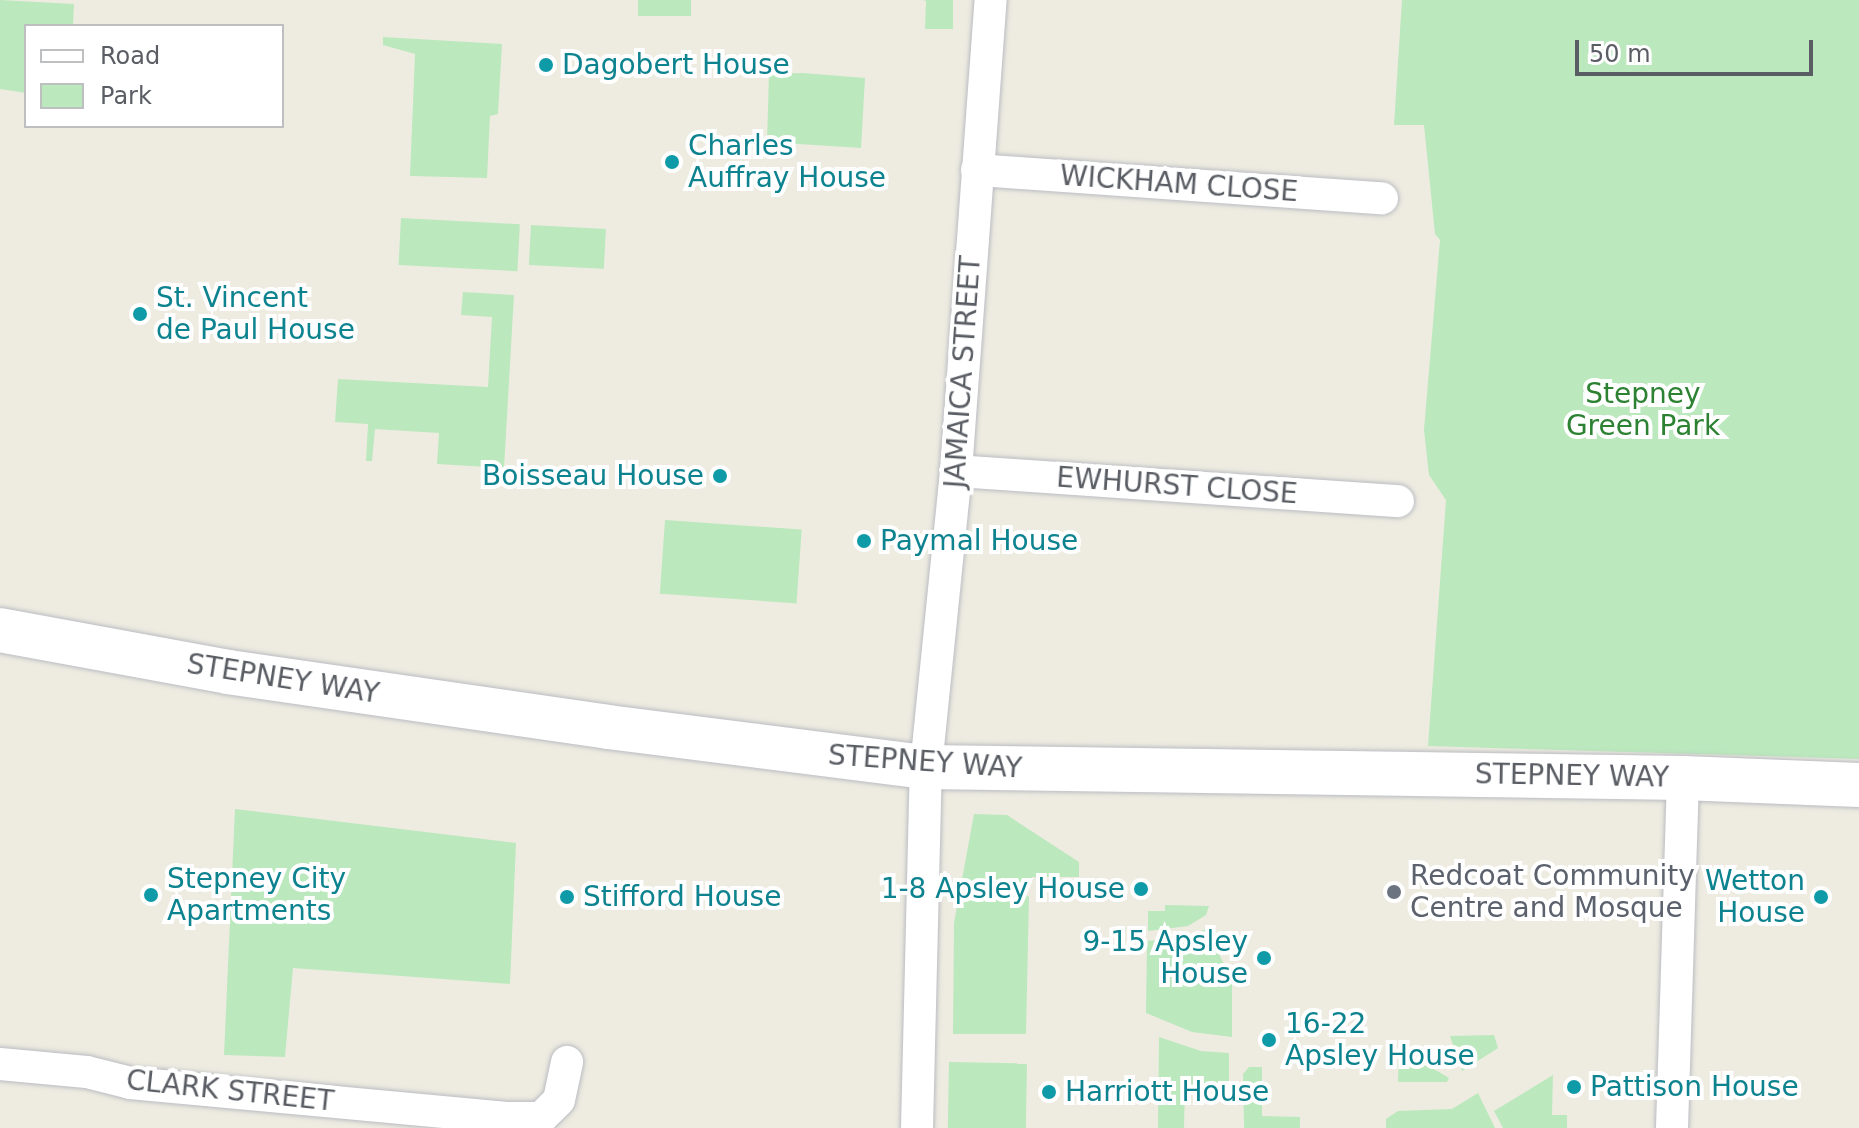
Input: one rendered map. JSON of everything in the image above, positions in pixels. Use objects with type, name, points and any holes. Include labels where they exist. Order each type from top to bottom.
[{"type":"street","name":"JAMAICA STREET","points":[[917,1128],[926,767],[956,471],[991,0]]},
{"type":"street","name":"WICKHAM CLOSE","points":[[977,170],[1382,198]]},
{"type":"street","name":"EWHURST CLOSE","points":[[956,471],[1398,501]]},
{"type":"street","name":"STEPNEY WAY","points":[[0,630],[228,672],[608,727],[926,767],[1683,778],[1859,785]]},
{"type":"street","points":[[1672,1128],[1683,778]]},
{"type":"street","name":"CLARK STREET","points":[[0,1064],[87,1072],[130,1083],[509,1118],[541,1118],[559,1100],[567,1062]]},
{"type":"green space","points":[[0,0],[74,4],[73,24],[24,24],[24,93],[0,89]]},
{"type":"green space","points":[[638,0],[691,0],[691,16],[638,16]]},
{"type":"green space","points":[[923,0],[953,0],[953,29],[925,29],[926,1]]},
{"type":"green space","name":"Stepney Green Park","points":[[1402,0],[1859,0],[1859,759],[1428,746],[1446,500],[1429,475],[1424,430],[1440,240],[1435,234],[1424,125],[1394,125]]},
{"type":"green space","points":[[383,37],[502,44],[498,114],[490,116],[487,178],[410,176],[415,54],[383,45]]},
{"type":"green space","points":[[803,73],[865,78],[861,148],[767,142],[769,74]]},
{"type":"green space","points":[[401,218],[520,224],[517,271],[399,265]]},
{"type":"green space","points":[[531,225],[606,229],[604,269],[529,265]]},
{"type":"green space","points":[[463,292],[514,295],[504,468],[437,464],[439,433],[375,429],[372,461],[366,461],[368,424],[335,422],[338,379],[488,387],[492,317],[461,315]]},
{"type":"green space","points":[[665,520],[802,530],[797,603],[660,594]]},
{"type":"green space","points":[[235,809],[516,843],[510,984],[293,968],[285,1057],[224,1055]]},
{"type":"green space","points":[[974,814],[1007,815],[1079,862],[1079,877],[1033,877],[1021,884],[1022,891],[1029,897],[1026,1034],[953,1034],[954,923]]},
{"type":"green space","points":[[1165,905],[1209,906],[1206,915],[1188,926],[1148,931],[1148,911],[1165,911]]},
{"type":"green space","points":[[1206,929],[1223,962],[1232,969],[1232,1037],[1192,1032],[1146,1013],[1147,941],[1185,937]]},
{"type":"green space","points":[[1494,1035],[1498,1048],[1462,1071],[1450,1036]]},
{"type":"green space","points":[[1159,1037],[1201,1051],[1229,1053],[1229,1096],[1185,1089],[1184,1128],[1158,1128]]},
{"type":"green space","points":[[1399,1054],[1422,1062],[1449,1078],[1447,1082],[1398,1082]]},
{"type":"green space","points":[[949,1062],[1027,1063],[1026,1128],[948,1128]]},
{"type":"green space","points":[[1249,1067],[1262,1067],[1262,1116],[1300,1117],[1300,1128],[1244,1128],[1243,1074]]},
{"type":"green space","points":[[1553,1075],[1552,1115],[1567,1115],[1567,1128],[1503,1128],[1494,1111]]},
{"type":"green space","points":[[1478,1093],[1495,1128],[1386,1128],[1386,1119],[1398,1111],[1452,1109]]},
{"type":"place","name":"Dagobert House","points":[[546,65]]},
{"type":"place","name":"Charles Auffray House","points":[[672,162]]},
{"type":"place","name":"St. Vincent de Paul House","points":[[140,314]]},
{"type":"place","name":"Boisseau House","points":[[720,476]]},
{"type":"place","name":"Paymal House","points":[[864,541]]},
{"type":"place","name":"1-8 Apsley House","points":[[1141,889]]},
{"type":"place","name":"Redcoat Community Centre and Mosque","points":[[1394,892]]},
{"type":"place","name":"Stepney City Apartments","points":[[151,895]]},
{"type":"place","name":"Stifford House","points":[[567,897]]},
{"type":"place","name":"Wetton House","points":[[1821,897]]},
{"type":"place","name":"9-15 Apsley House","points":[[1264,958]]},
{"type":"place","name":"16-22 Apsley House","points":[[1269,1040]]},
{"type":"place","name":"Pattison House","points":[[1574,1087]]},
{"type":"place","name":"Harriott House","points":[[1049,1092]]}]
